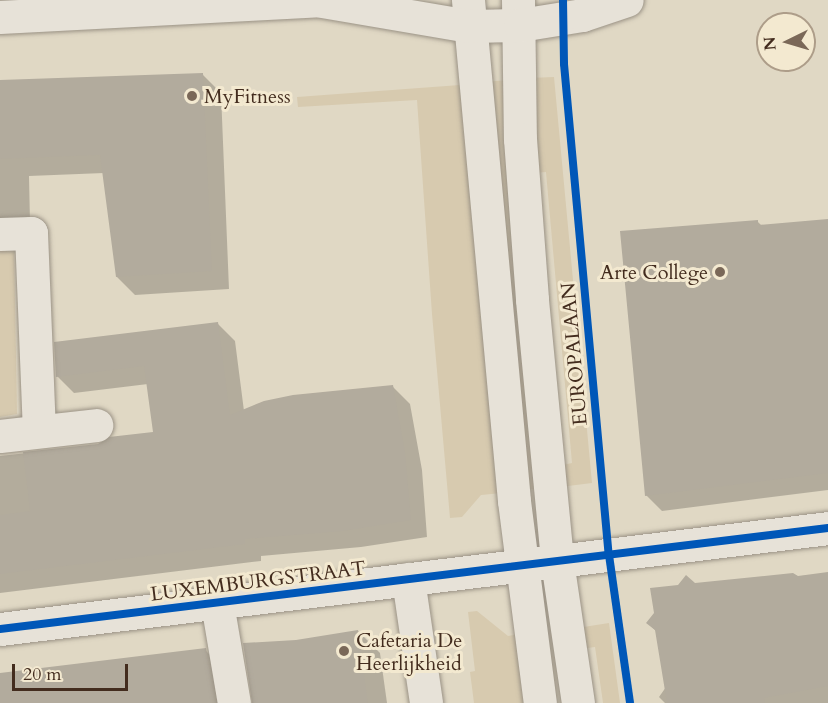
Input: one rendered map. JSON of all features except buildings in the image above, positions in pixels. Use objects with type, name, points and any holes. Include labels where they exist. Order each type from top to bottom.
[{"type":"street","points":[[0,17],[323,0],[468,13],[519,12],[582,15],[627,0]]},
{"type":"street","name":"EUROPALAAN","points":[[519,12],[520,139],[532,300],[558,561],[578,703]]},
{"type":"street","points":[[468,13],[520,566],[540,703]]},
{"type":"street","points":[[0,234],[31,233],[39,431]]},
{"type":"street","points":[[0,436],[96,424]]},
{"type":"street","name":"LUXEMBURGSTRAAT","points":[[0,629],[828,528]]},
{"type":"street","points":[[408,579],[426,703]]},
{"type":"street","points":[[217,603],[234,703]]},
{"type":"shaded area","points":[[554,77],[592,483],[560,487],[558,466],[572,463],[546,172],[531,173],[529,78]]},
{"type":"shaded area","points":[[510,80],[541,488],[522,490],[483,82]]},
{"type":"shaded area","points":[[460,85],[502,493],[481,495],[462,517],[450,518],[432,314],[417,100],[298,107],[297,97]]},
{"type":"shaded area","points":[[0,247],[14,247],[17,414],[0,417]]},
{"type":"shaded area","points":[[477,611],[508,636],[520,634],[529,703],[474,703],[470,672],[475,671],[468,612]]},
{"type":"shaded area","points":[[609,623],[620,703],[603,703],[595,647],[580,649],[577,628]]},
{"type":"cycle path","points":[[563,0],[564,64],[609,555],[630,703]]},
{"type":"cycle path","points":[[0,629],[828,528]]},
{"type":"place","name":"MyFitness","points":[[192,96]]},
{"type":"place","name":"Arte College","points":[[720,272]]},
{"type":"place","name":"Cafetaria De Heerlijkheid","points":[[344,651]]}]
